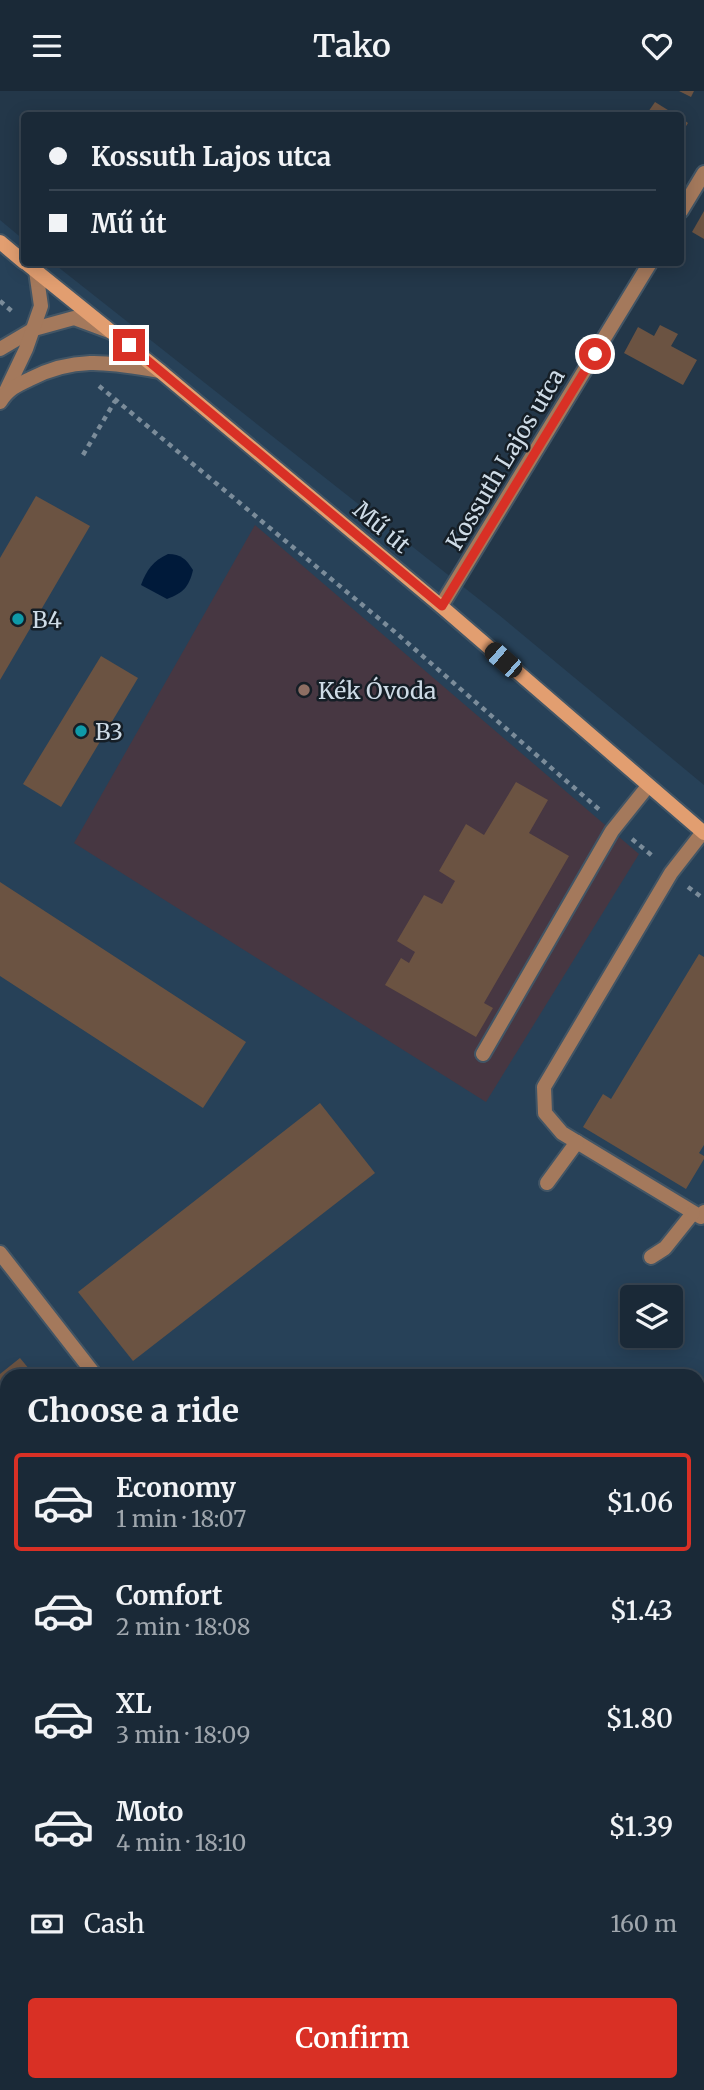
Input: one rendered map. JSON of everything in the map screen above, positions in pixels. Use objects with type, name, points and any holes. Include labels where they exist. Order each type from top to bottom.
[{"type":"street","points":[[684,206],[704,173]]},
{"type":"street","name":"Mű út","points":[[0,242],[21,259]]},
{"type":"street","points":[[3,396],[34,329],[41,306],[29,266]]},
{"type":"street","name":"Mű út","points":[[30,266],[442,606],[703,832]]},
{"type":"street","name":"Kossuth Lajos utca","points":[[442,606],[648,266]]},
{"type":"street","points":[[0,349],[34,329],[74,318],[113,333]]},
{"type":"street","points":[[3,396],[52,368],[75,364],[102,361],[160,371]]},
{"type":"street","points":[[483,1054],[617,825],[649,786]]},
{"type":"street","points":[[651,1257],[665,1248],[698,1212],[562,1133],[545,1113],[544,1087],[671,873],[703,832]]},
{"type":"street","points":[[547,1183],[577,1142]]},
{"type":"street","points":[[0,1253],[90,1369]]},
{"type":"path","points":[[0,301],[34,329]]},
{"type":"path","points":[[75,364],[115,401],[194,463],[395,632],[671,873]]},
{"type":"path","points":[[83,455],[115,401]]},
{"type":"shaded area","points":[[0,220],[21,238],[21,266],[57,266],[499,615],[704,785],[704,1369],[0,1369]]},
{"type":"shaded area","name":"Kék Óvoda","points":[[255,525],[639,854],[486,1102],[74,843]]},
{"type":"shaded area","points":[[168,554],[183,558],[193,570],[184,589],[167,599],[141,585],[151,566]]},
{"type":"building","points":[[679,91],[694,91],[691,97]]},
{"type":"building","points":[[655,102],[671,112],[648,112]]},
{"type":"building","points":[[704,211],[704,239],[692,232]]},
{"type":"building","points":[[660,325],[678,334],[671,346],[697,360],[683,385],[624,353],[638,327],[654,336]]},
{"type":"building","name":"B4","points":[[36,496],[90,526],[0,680],[0,558]]},
{"type":"building","name":"B3","points":[[101,656],[138,678],[61,807],[23,784]]},
{"type":"building","points":[[516,782],[548,800],[529,833],[569,856],[484,1003],[493,1008],[476,1037],[385,985],[401,958],[409,963],[415,952],[397,941],[424,895],[442,904],[455,881],[439,871],[466,824],[484,835]]},
{"type":"building","points":[[0,882],[246,1042],[203,1108],[0,976]]},
{"type":"building","points":[[699,954],[704,957],[704,1145],[699,1153],[704,1159],[686,1189],[583,1127],[603,1094],[611,1099]]},
{"type":"building","points":[[320,1103],[375,1173],[133,1361],[78,1292]]},
{"type":"building","points":[[20,1358],[29,1369],[6,1369]]},
{"type":"place","name":"B4","points":[[18,619]]},
{"type":"place","name":"Kék Óvoda","points":[[304,690]]},
{"type":"place","name":"B3","points":[[81,731]]},
{"type":"route","points":[[129,345],[442,606],[595,354]]}]
